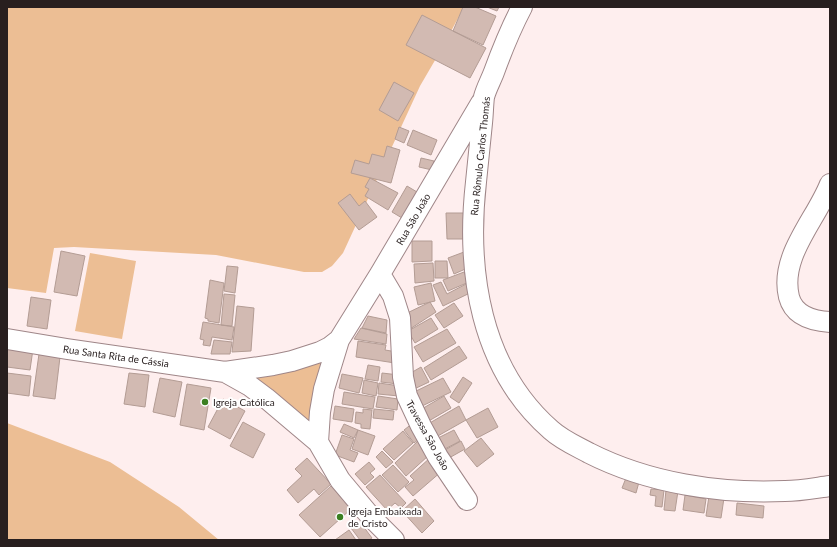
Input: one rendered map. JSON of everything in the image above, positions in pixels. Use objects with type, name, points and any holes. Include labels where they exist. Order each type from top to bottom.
[{"type":"street","name":"Rua Rômulo Carlos Thomás","points":[[522,7],[484,97],[474,202],[474,265],[482,314],[493,348],[503,370],[519,395],[532,412],[552,432],[590,454],[636,473],[670,482],[716,488],[787,491],[830,486]]},
{"type":"street","name":"Rua São João","points":[[339,340],[380,274],[484,97]]},
{"type":"street","points":[[830,184],[796,250],[789,269],[787,288],[791,303],[800,314],[818,322],[830,322]]},
{"type":"street","name":"Travessa São João","points":[[380,274],[393,296],[400,318],[404,377],[407,396],[438,457],[467,500]]},
{"type":"street","name":"Rua Santa Rita de Cássia","points":[[7,339],[225,372],[292,361],[320,352],[339,340]]},
{"type":"street","points":[[339,340],[324,389],[320,412],[318,442],[340,480],[371,517],[394,540]]},
{"type":"street","name":"Rua Santa Rita de Cássia","points":[[225,372],[250,386],[266,398],[318,442]]},
{"type":"shaded area","points":[[7,7],[464,7],[420,86],[343,253],[332,266],[322,272],[304,272],[216,255],[74,247],[54,248],[46,293],[7,288]]},
{"type":"shaded area","points":[[90,253],[136,261],[122,339],[75,331]]},
{"type":"shaded area","points":[[328,356],[314,431],[241,374]]},
{"type":"shaded area","points":[[7,423],[110,462],[179,507],[219,540],[7,540]]},
{"type":"building","points":[[463,7],[475,7],[496,16],[483,45],[453,31]]},
{"type":"building","points":[[487,7],[499,7],[497,11]]},
{"type":"building","points":[[422,15],[486,48],[470,78],[406,45]]},
{"type":"building","points":[[394,82],[414,93],[398,121],[379,110]]},
{"type":"building","points":[[399,127],[409,131],[404,143],[395,139]]},
{"type":"building","points":[[413,130],[437,140],[431,155],[407,145]]},
{"type":"building","points":[[387,146],[400,150],[391,183],[351,173],[355,160],[369,164],[372,154],[384,157]]},
{"type":"building","points":[[421,158],[434,161],[432,170],[419,167]]},
{"type":"building","points":[[370,178],[398,193],[388,210],[365,196],[369,189],[365,187]]},
{"type":"building","points":[[407,186],[417,192],[402,218],[392,212]]},
{"type":"building","points":[[350,194],[359,206],[365,201],[377,217],[359,230],[338,203]]},
{"type":"building","points":[[446,213],[464,213],[464,239],[447,239]]},
{"type":"building","points":[[412,241],[432,241],[432,261],[412,262]]},
{"type":"building","points":[[61,251],[85,256],[77,296],[54,292]]},
{"type":"building","points":[[464,252],[470,267],[454,274],[448,258]]},
{"type":"building","points":[[435,261],[447,261],[448,278],[435,278]]},
{"type":"building","points":[[433,263],[434,281],[415,283],[414,264]]},
{"type":"building","points":[[227,266],[238,267],[235,293],[224,291]]},
{"type":"building","points":[[464,272],[469,282],[448,291],[443,280]]},
{"type":"building","points":[[210,280],[224,283],[219,323],[208,321],[208,319],[205,318]]},
{"type":"building","points":[[441,282],[447,294],[468,283],[472,292],[443,306],[433,285]]},
{"type":"building","points":[[431,283],[435,301],[418,305],[414,287]]},
{"type":"building","points":[[224,294],[235,295],[232,326],[221,325]]},
{"type":"building","points":[[31,297],[51,300],[47,329],[27,326]]},
{"type":"building","points":[[430,302],[436,312],[410,329],[403,315]]},
{"type":"building","points":[[454,303],[463,316],[444,328],[435,315]]},
{"type":"building","points":[[237,306],[254,308],[251,351],[232,352]]},
{"type":"building","points":[[368,316],[387,320],[386,333],[362,328]]},
{"type":"building","points":[[431,318],[438,329],[415,343],[408,331]]},
{"type":"building","points":[[203,322],[234,327],[232,340],[212,337],[210,346],[203,345],[204,340],[200,339]]},
{"type":"building","points":[[361,328],[387,334],[386,344],[354,339]]},
{"type":"building","points":[[447,329],[456,343],[423,362],[414,347]]},
{"type":"building","points":[[214,340],[232,342],[230,354],[211,354]]},
{"type":"building","points":[[358,341],[386,345],[385,350],[397,352],[395,363],[356,357]]},
{"type":"building","points":[[7,346],[33,349],[30,370],[7,367]]},
{"type":"building","points":[[459,346],[467,358],[431,380],[424,368]]},
{"type":"building","points":[[39,354],[60,357],[55,399],[33,396]]},
{"type":"building","points":[[368,365],[380,367],[378,381],[365,379]]},
{"type":"building","points":[[421,367],[429,382],[412,390],[409,374]]},
{"type":"building","points":[[7,373],[31,376],[29,396],[7,393]]},
{"type":"building","points":[[129,373],[149,375],[145,407],[124,404]]},
{"type":"building","points":[[382,373],[399,375],[398,384],[381,382]]},
{"type":"building","points":[[342,374],[363,378],[359,393],[339,388]]},
{"type":"building","points":[[463,377],[472,383],[459,403],[450,397]]},
{"type":"building","points":[[160,378],[182,382],[175,417],[153,412]]},
{"type":"building","points":[[443,378],[451,392],[420,407],[412,393]]},
{"type":"building","points":[[364,380],[378,383],[376,396],[362,393]]},
{"type":"building","points":[[379,383],[400,386],[399,396],[378,394]]},
{"type":"building","points":[[187,384],[211,388],[204,430],[180,425]]},
{"type":"building","points":[[344,392],[375,397],[373,409],[342,404]]},
{"type":"building","points":[[378,396],[398,399],[397,410],[376,407]]},
{"type":"building","points":[[444,396],[451,408],[427,422],[420,410]]},
{"type":"building","points":[[223,399],[245,411],[230,439],[208,427]]},
{"type":"building","points":[[335,406],[354,409],[352,422],[333,419]]},
{"type":"building","points":[[459,406],[466,420],[436,437],[428,424]]},
{"type":"building","points":[[488,408],[498,427],[477,438],[466,420]]},
{"type":"building","points":[[363,409],[372,410],[370,429],[361,428],[361,424],[355,423],[356,412],[363,413]]},
{"type":"building","points":[[374,409],[394,411],[393,420],[373,418]]},
{"type":"building","points":[[243,422],[265,434],[253,458],[230,446]]},
{"type":"building","points":[[413,423],[423,436],[414,443],[404,430]]},
{"type":"building","points":[[344,424],[358,430],[354,438],[340,432]]},
{"type":"building","points":[[358,430],[375,436],[368,455],[352,449]]},
{"type":"building","points":[[454,430],[460,441],[443,450],[438,438]]},
{"type":"building","points":[[403,431],[413,443],[394,460],[383,449]]},
{"type":"building","points":[[342,435],[354,439],[350,450],[358,453],[354,462],[335,455]]},
{"type":"building","points":[[481,438],[494,454],[477,467],[464,451]]},
{"type":"building","points":[[419,440],[424,445],[421,448],[428,456],[406,476],[395,463]]},
{"type":"building","points":[[461,441],[465,449],[449,458],[445,450]]},
{"type":"building","points":[[382,451],[393,462],[386,468],[376,457]]},
{"type":"building","points":[[431,457],[442,471],[413,496],[405,487],[414,480],[410,476]]},
{"type":"building","points":[[307,458],[331,484],[319,495],[314,489],[298,503],[287,490],[302,476],[295,469]]},
{"type":"building","points":[[369,462],[375,469],[370,473],[374,477],[365,485],[355,474]]},
{"type":"building","points":[[393,465],[409,482],[398,492],[382,475]]},
{"type":"building","points":[[380,475],[406,503],[401,508],[395,503],[387,510],[366,487]]},
{"type":"building","points":[[626,478],[639,482],[636,493],[622,488]]},
{"type":"building","points":[[331,486],[351,509],[320,537],[299,515]]},
{"type":"building","points":[[651,489],[664,490],[662,507],[655,506],[656,496],[650,495]]},
{"type":"building","points":[[666,490],[678,491],[675,511],[664,510]]},
{"type":"building","points":[[685,495],[706,499],[704,513],[683,510]]},
{"type":"building","points":[[709,496],[724,498],[721,518],[706,516]]},
{"type":"building","points":[[415,499],[434,521],[422,533],[402,511]]},
{"type":"building","points":[[737,503],[764,506],[763,518],[736,515]]},
{"type":"building","points":[[360,522],[372,538],[369,540],[360,540],[351,528]]},
{"type":"building","points":[[349,530],[356,540],[335,540]]},
{"type":"place","name":"Igreja Católica","points":[[205,402]]},
{"type":"place","name":"Igreja Embaixada de Cristo","points":[[340,517]]}]
